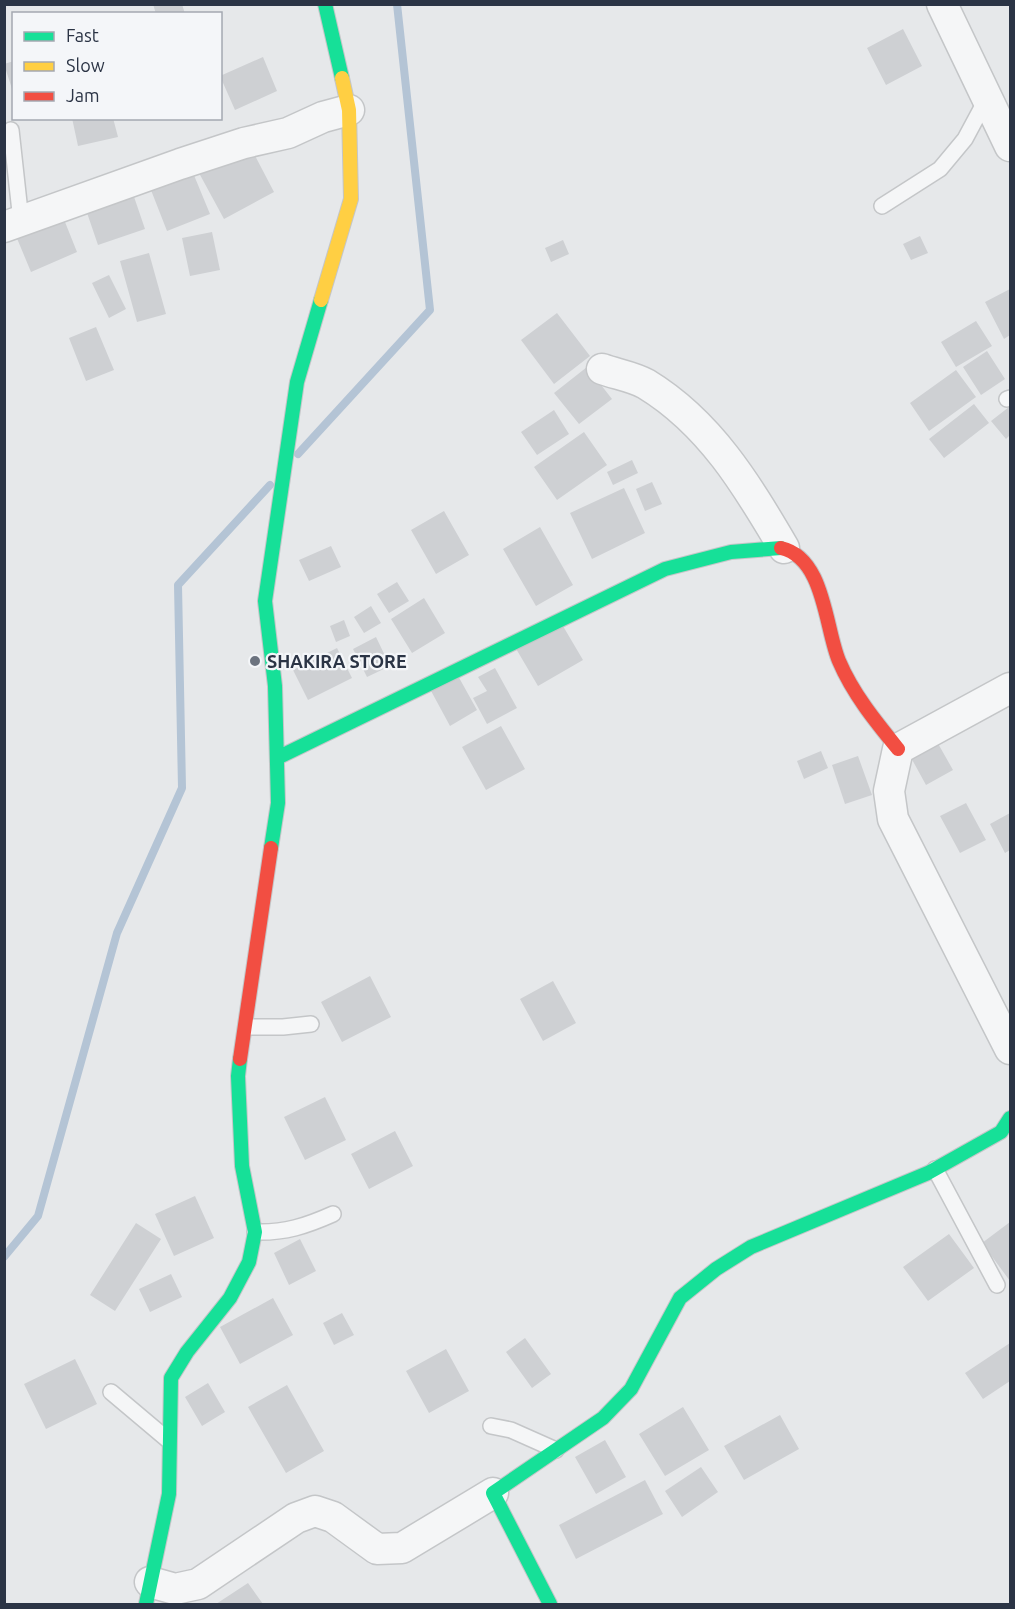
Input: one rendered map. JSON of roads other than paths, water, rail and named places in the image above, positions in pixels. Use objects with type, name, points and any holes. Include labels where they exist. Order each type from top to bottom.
[{"type":"street","points":[[325,4],[349,110],[351,199],[297,382],[265,601],[275,686],[278,803],[238,1076],[242,1166],[255,1232],[249,1262],[230,1298],[187,1352],[171,1378],[168,1440],[169,1494],[148,1593],[198,1584],[296,1518],[315,1511],[333,1517],[377,1549],[402,1548],[493,1493],[603,1418],[631,1389],[680,1299],[716,1269],[751,1247],[935,1168],[1001,1132],[1011,1118]]},
{"type":"street","points":[[942,4],[1011,146]]},
{"type":"street","points":[[13,224],[180,164],[244,143],[288,133],[323,117],[349,110]]},
{"type":"street","points":[[602,369],[645,383],[696,422],[744,478],[784,548],[802,562],[817,581],[839,661],[863,705],[898,749]]},
{"type":"street","points":[[277,758],[664,569],[731,552],[784,548]]},
{"type":"street","points":[[1011,688],[898,749],[889,792],[893,819],[1011,1049]]},
{"type":"street","points":[[493,1493],[550,1605]]},
{"type":"lane","points":[[882,206],[940,169],[965,139],[987,98]]},
{"type":"lane","points":[[11,130],[13,224]]},
{"type":"lane","points":[[246,1027],[311,1024]]},
{"type":"lane","points":[[935,1168],[997,1285]]},
{"type":"lane","points":[[255,1232],[280,1233],[304,1227],[333,1214]]},
{"type":"lane","points":[[111,1392],[168,1440]]},
{"type":"lane","points":[[491,1426],[511,1430],[556,1450]]},
{"type":"waterway","points":[[298,454],[430,310],[397,4]]},
{"type":"waterway","points":[[4,1257],[38,1216],[117,933],[182,788],[178,585],[270,485]]},
{"type":"place","name":"SHAKIRA STORE","points":[[255,661]]}]
